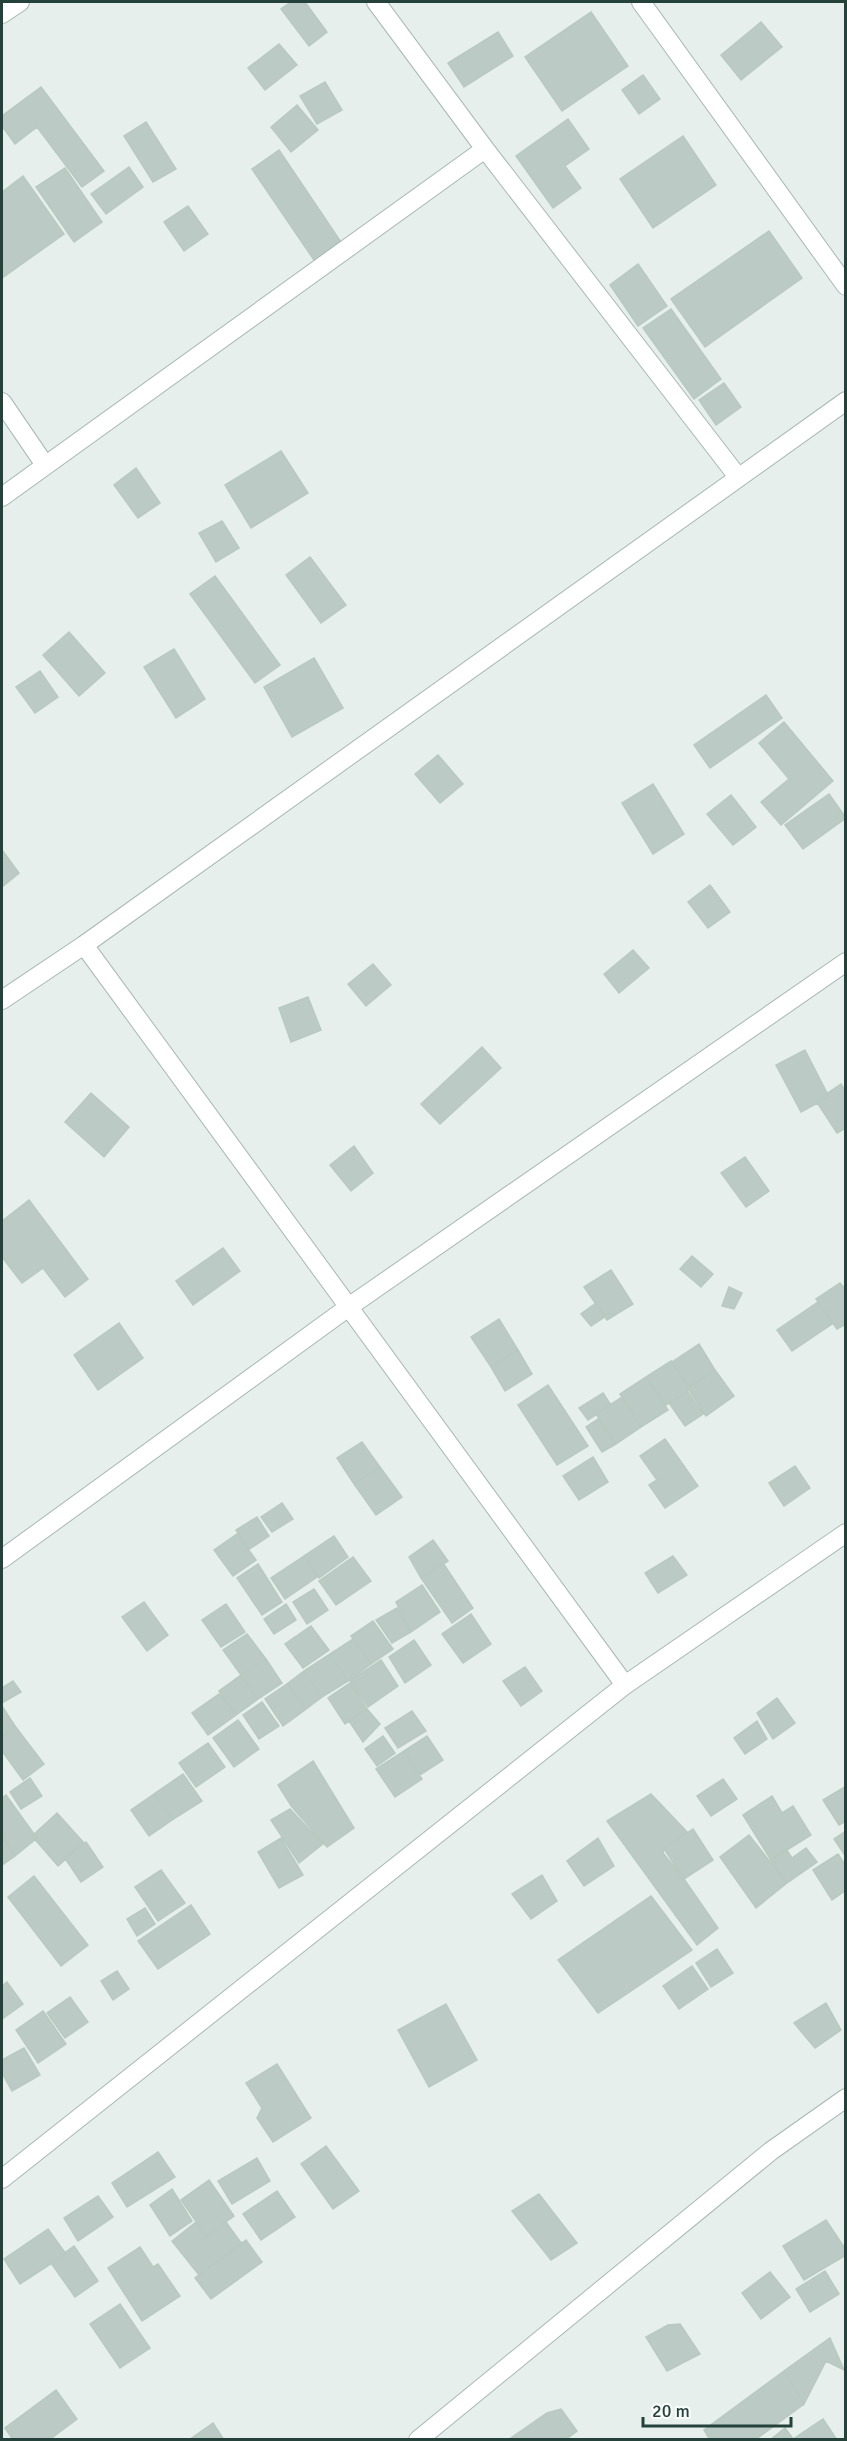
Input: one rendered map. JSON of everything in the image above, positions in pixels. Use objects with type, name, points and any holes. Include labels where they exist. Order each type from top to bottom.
[{"type":"street","points":[[2,14],[20,2]]},
{"type":"street","points":[[376,2],[485,149],[738,477]]},
{"type":"street","points":[[651,5],[846,286]]},
{"type":"street","points":[[2,497],[485,149]]},
{"type":"street","points":[[2,1000],[84,945],[846,401]]},
{"type":"street","points":[[2,402],[45,465]]},
{"type":"street","points":[[84,945],[625,1685]]},
{"type":"street","points":[[2,1559],[350,1306],[846,962]]},
{"type":"street","points":[[2,2179],[625,1685],[846,1533]]},
{"type":"street","points":[[418,2439],[771,2151],[846,2098]]},
{"type":"building","points":[[291,2],[305,2],[327,32],[309,46],[281,9]]},
{"type":"building","points":[[591,12],[628,66],[562,111],[525,57]]},
{"type":"building","points":[[761,22],[782,47],[741,80],[721,55]]},
{"type":"building","points":[[498,32],[513,56],[464,87],[448,63]]},
{"type":"building","points":[[279,44],[297,65],[265,90],[248,68]]},
{"type":"building","points":[[643,75],[660,99],[639,114],[622,90]]},
{"type":"building","points":[[325,82],[342,110],[317,124],[300,96]]},
{"type":"building","points":[[41,87],[104,171],[82,187],[37,127],[15,144],[2,126],[2,116]]},
{"type":"building","points":[[297,105],[318,130],[291,152],[271,127]]},
{"type":"building","points":[[568,119],[589,149],[565,166],[581,188],[553,208],[516,156]]},
{"type":"building","points":[[146,122],[176,169],[153,182],[124,136]]},
{"type":"building","points":[[683,136],[716,185],[653,228],[620,179]]},
{"type":"building","points":[[279,150],[343,245],[316,263],[252,169]]},
{"type":"building","points":[[129,167],[143,187],[106,214],[91,194]]},
{"type":"building","points":[[65,168],[102,222],[74,242],[36,187]]},
{"type":"building","points":[[23,176],[64,234],[2,278],[2,192]]},
{"type":"building","points":[[188,206],[208,234],[184,251],[164,222]]},
{"type":"building","points":[[769,231],[802,278],[705,347],[671,299]]},
{"type":"building","points":[[638,264],[667,306],[638,326],[610,285]]},
{"type":"building","points":[[671,309],[721,379],[694,399],[643,328]]},
{"type":"building","points":[[724,383],[741,407],[716,425],[699,400]]},
{"type":"building","points":[[281,451],[308,493],[251,528],[225,485]]},
{"type":"building","points":[[136,468],[160,503],[138,518],[114,485]]},
{"type":"building","points":[[222,521],[239,548],[216,562],[199,533]]},
{"type":"building","points":[[310,557],[346,605],[321,623],[286,575]]},
{"type":"building","points":[[215,576],[280,665],[255,683],[190,594]]},
{"type":"building","points":[[69,632],[105,673],[79,696],[43,655]]},
{"type":"building","points":[[174,649],[205,699],[176,718],[144,667]]},
{"type":"building","points":[[314,658],[343,708],[292,737],[264,687]]},
{"type":"building","points":[[40,671],[58,697],[35,713],[16,687]]},
{"type":"building","points":[[766,695],[782,718],[710,768],[694,745]]},
{"type":"building","points":[[784,722],[833,781],[781,825],[761,802],[789,779],[759,743]]},
{"type":"building","points":[[438,755],[463,784],[440,803],[415,774]]},
{"type":"building","points":[[653,784],[684,834],[653,854],[622,803]]},
{"type":"building","points":[[829,794],[846,818],[803,849],[785,825]]},
{"type":"building","points":[[731,795],[756,827],[733,845],[707,814]]},
{"type":"building","points":[[2,850],[19,873],[2,887]]},
{"type":"building","points":[[710,885],[730,912],[708,928],[688,902]]},
{"type":"building","points":[[633,950],[649,968],[619,993],[604,974]]},
{"type":"building","points":[[373,964],[391,985],[366,1006],[348,984]]},
{"type":"building","points":[[308,997],[321,1030],[291,1042],[279,1008]]},
{"type":"building","points":[[482,1047],[501,1068],[440,1124],[421,1104]]},
{"type":"building","points":[[805,1050],[829,1097],[801,1112],[776,1065]]},
{"type":"building","points":[[841,1084],[846,1092],[846,1128],[837,1133],[816,1101]]},
{"type":"building","points":[[91,1093],[129,1127],[104,1157],[65,1122]]},
{"type":"building","points":[[354,1146],[373,1173],[351,1191],[330,1165]]},
{"type":"building","points":[[745,1157],[769,1191],[746,1207],[721,1173]]},
{"type":"building","points":[[29,1200],[88,1279],[65,1297],[43,1268],[22,1283],[2,1257],[2,1221]]},
{"type":"building","points":[[223,1248],[240,1271],[193,1305],[176,1281]]},
{"type":"building","points":[[692,1256],[713,1274],[701,1287],[680,1269]]},
{"type":"building","points":[[611,1270],[633,1304],[607,1320],[584,1287]]},
{"type":"building","points":[[840,1283],[846,1290],[846,1324],[837,1329],[816,1299]]},
{"type":"building","points":[[729,1287],[742,1293],[734,1309],[722,1306]]},
{"type":"building","points":[[818,1302],[832,1324],[792,1351],[777,1330]]},
{"type":"building","points":[[596,1303],[606,1316],[591,1326],[581,1314]]},
{"type":"building","points":[[499,1319],[518,1350],[491,1367],[471,1337]]},
{"type":"building","points":[[119,1323],[143,1358],[98,1390],[74,1355]]},
{"type":"building","points":[[699,1344],[715,1370],[688,1387],[672,1362]]},
{"type":"building","points":[[518,1350],[532,1374],[505,1391],[491,1367]]},
{"type":"building","points":[[671,1361],[688,1387],[687,1391],[666,1405],[646,1377]]},
{"type":"building","points":[[715,1370],[734,1396],[706,1416],[688,1389]]},
{"type":"building","points":[[646,1377],[668,1410],[641,1427],[620,1394]]},
{"type":"building","points":[[548,1385],[588,1446],[557,1465],[518,1405]]},
{"type":"building","points":[[687,1391],[703,1414],[685,1426],[669,1403]]},
{"type":"building","points":[[603,1393],[611,1405],[588,1420],[579,1408]]},
{"type":"building","points":[[622,1397],[641,1427],[616,1444],[596,1414]]},
{"type":"building","points":[[598,1419],[616,1444],[602,1452],[586,1427]]},
{"type":"building","points":[[665,1439],[698,1486],[665,1508],[649,1485],[657,1480],[640,1456]]},
{"type":"building","points":[[362,1442],[380,1467],[354,1484],[337,1458]]},
{"type":"building","points":[[593,1457],[608,1482],[579,1500],[563,1476]]},
{"type":"building","points":[[795,1466],[810,1488],[784,1506],[769,1483]]},
{"type":"building","points":[[380,1467],[402,1497],[376,1515],[354,1484]]},
{"type":"building","points":[[282,1503],[293,1519],[272,1532],[261,1517]]},
{"type":"building","points":[[257,1517],[269,1536],[248,1550],[236,1530]]},
{"type":"building","points":[[237,1534],[256,1560],[233,1576],[214,1550]]},
{"type":"building","points":[[334,1536],[348,1557],[319,1578],[304,1556]]},
{"type":"building","points":[[433,1540],[448,1561],[421,1578],[409,1557]]},
{"type":"building","points":[[304,1556],[317,1577],[285,1599],[271,1578]]},
{"type":"building","points":[[673,1556],[687,1575],[658,1593],[645,1573]]},
{"type":"building","points":[[353,1557],[371,1581],[336,1605],[319,1581]]},
{"type":"building","points":[[443,1563],[473,1608],[452,1623],[421,1578]]},
{"type":"building","points":[[258,1564],[282,1602],[262,1615],[237,1578]]},
{"type":"building","points":[[422,1585],[440,1612],[411,1632],[396,1602]]},
{"type":"building","points":[[314,1589],[328,1610],[307,1624],[293,1602]]},
{"type":"building","points":[[144,1602],[168,1635],[147,1651],[122,1617]]},
{"type":"building","points":[[226,1604],[245,1632],[221,1647],[202,1620]]},
{"type":"building","points":[[286,1604],[296,1620],[274,1634],[264,1619]]},
{"type":"building","points":[[397,1608],[411,1632],[392,1643],[376,1620]]},
{"type":"building","points":[[471,1614],[491,1644],[463,1663],[442,1634]]},
{"type":"building","points":[[373,1621],[393,1649],[371,1664],[351,1636]]},
{"type":"building","points":[[311,1626],[329,1650],[303,1668],[285,1644]]},
{"type":"building","points":[[247,1634],[266,1659],[241,1675],[223,1650]]},
{"type":"building","points":[[353,1639],[371,1664],[348,1681],[330,1654]]},
{"type":"building","points":[[414,1640],[431,1665],[405,1683],[389,1657]]},
{"type":"building","points":[[330,1654],[348,1681],[322,1697],[304,1671]]},
{"type":"building","points":[[266,1659],[282,1683],[258,1699],[241,1675]]},
{"type":"building","points":[[381,1660],[398,1686],[368,1707],[350,1681]]},
{"type":"building","points":[[525,1667],[542,1691],[521,1706],[503,1681]]},
{"type":"building","points":[[304,1671],[322,1697],[306,1709],[287,1684]]},
{"type":"building","points":[[241,1675],[258,1699],[236,1715],[219,1691]]},
{"type":"building","points":[[13,1681],[21,1692],[2,1703],[2,1688]]},
{"type":"building","points":[[350,1683],[367,1709],[345,1724],[328,1698]]},
{"type":"building","points":[[287,1684],[306,1709],[283,1726],[265,1699]]},
{"type":"building","points":[[219,1694],[236,1715],[208,1735],[192,1713]]},
{"type":"building","points":[[777,1698],[795,1723],[773,1739],[757,1713]]},
{"type":"building","points":[[262,1702],[279,1726],[259,1739],[243,1715]]},
{"type":"building","points":[[2,1706],[15,1726],[2,1735]]},
{"type":"building","points":[[367,1709],[380,1724],[363,1742],[349,1721]]},
{"type":"building","points":[[412,1711],[426,1731],[398,1748],[385,1728]]},
{"type":"building","points":[[238,1720],[259,1749],[234,1767],[213,1738]]},
{"type":"building","points":[[757,1721],[767,1739],[745,1754],[734,1738]]},
{"type":"building","points":[[15,1726],[44,1764],[23,1780],[2,1751],[2,1737]]},
{"type":"building","points":[[383,1736],[395,1753],[377,1766],[365,1749]]},
{"type":"building","points":[[427,1736],[443,1760],[420,1775],[404,1751]]},
{"type":"building","points":[[208,1743],[225,1767],[196,1787],[179,1763]]},
{"type":"building","points":[[404,1751],[422,1779],[395,1797],[376,1769]]},
{"type":"building","points":[[313,1761],[354,1828],[327,1847],[292,1807],[278,1785]]},
{"type":"building","points":[[183,1774],[202,1801],[172,1820],[154,1794]]},
{"type":"building","points":[[30,1778],[42,1796],[21,1809],[10,1792]]},
{"type":"building","points":[[723,1779],[737,1799],[711,1816],[697,1796]]},
{"type":"building","points":[[846,1786],[846,1821],[839,1825],[823,1800]]},
{"type":"building","points":[[154,1794],[172,1820],[149,1836],[131,1810]]},
{"type":"building","points":[[651,1794],[687,1832],[664,1849],[663,1853],[718,1928],[697,1945],[607,1821]]},
{"type":"building","points":[[6,1795],[37,1838],[15,1856],[2,1835],[2,1798]]},
{"type":"building","points":[[772,1796],[782,1813],[793,1806],[811,1835],[771,1860],[743,1815]]},
{"type":"building","points":[[290,1809],[323,1844],[299,1863],[271,1820]]},
{"type":"building","points":[[57,1813],[84,1843],[58,1866],[32,1836]]},
{"type":"building","points":[[693,1829],[713,1860],[684,1879],[664,1849]]},
{"type":"building","points":[[846,1831],[846,1857],[834,1839]]},
{"type":"building","points":[[749,1835],[787,1883],[756,1908],[720,1857]]},
{"type":"building","points":[[2,1836],[15,1856],[2,1865]]},
{"type":"building","points":[[281,1838],[303,1875],[279,1888],[258,1852]]},
{"type":"building","points":[[598,1838],[614,1866],[584,1886],[567,1861]]},
{"type":"building","points":[[86,1842],[103,1867],[81,1882],[64,1857]]},
{"type":"building","points":[[806,1848],[817,1862],[787,1883],[771,1860],[786,1849],[792,1858]]},
{"type":"building","points":[[838,1854],[846,1866],[846,1890],[832,1900],[813,1870]]},
{"type":"building","points":[[161,1870],[185,1903],[158,1921],[135,1887]]},
{"type":"building","points":[[542,1875],[557,1901],[531,1919],[512,1894]]},
{"type":"building","points":[[34,1876],[88,1945],[61,1966],[8,1897]]},
{"type":"building","points":[[651,1896],[692,1950],[598,2013],[558,1960]]},
{"type":"building","points":[[191,1905],[210,1934],[158,1969],[138,1941]]},
{"type":"building","points":[[145,1908],[155,1924],[137,1936],[127,1919]]},
{"type":"building","points":[[717,1949],[733,1973],[711,1987],[696,1963]]},
{"type":"building","points":[[692,1966],[708,1989],[679,2009],[663,1986]]},
{"type":"building","points":[[117,1971],[129,1989],[113,2000],[101,1981]]},
{"type":"building","points":[[7,1982],[23,2004],[2,2019],[2,1986]]},
{"type":"building","points":[[70,1997],[88,2022],[65,2038],[47,2013]]},
{"type":"building","points":[[826,2003],[841,2030],[815,2048],[794,2023]]},
{"type":"building","points":[[446,2004],[477,2060],[429,2087],[398,2030]]},
{"type":"building","points":[[43,2011],[66,2044],[38,2063],[16,2030]]},
{"type":"building","points":[[24,2048],[40,2075],[12,2091],[2,2073],[2,2060]]},
{"type":"building","points":[[277,2064],[311,2118],[273,2142],[257,2118],[262,2108],[246,2083]]},
{"type":"building","points":[[326,2146],[359,2191],[333,2209],[301,2164]]},
{"type":"building","points":[[158,2152],[175,2177],[127,2207],[112,2183]]},
{"type":"building","points":[[257,2158],[270,2181],[232,2204],[218,2181]]},
{"type":"building","points":[[209,2180],[234,2216],[206,2236],[181,2200]]},
{"type":"building","points":[[172,2189],[192,2221],[170,2236],[150,2205]]},
{"type":"building","points":[[277,2191],[295,2217],[261,2240],[243,2214]]},
{"type":"building","points":[[539,2194],[577,2243],[551,2260],[512,2211]]},
{"type":"building","points":[[98,2196],[113,2217],[78,2241],[64,2218]]},
{"type":"building","points":[[826,2220],[846,2250],[846,2255],[804,2280],[783,2246]]},
{"type":"building","points":[[196,2222],[206,2236],[226,2222],[242,2244],[199,2275],[172,2241]]},
{"type":"building","points":[[48,2229],[66,2254],[20,2284],[4,2259]]},
{"type":"building","points":[[246,2240],[262,2262],[211,2299],[195,2278]]},
{"type":"building","points":[[74,2246],[98,2281],[75,2297],[51,2263]]},
{"type":"building","points":[[140,2247],[153,2267],[158,2264],[180,2296],[142,2321],[108,2268]]},
{"type":"building","points":[[825,2271],[839,2294],[810,2312],[796,2289]]},
{"type":"building","points":[[770,2272],[790,2297],[761,2319],[742,2293]]},
{"type":"building","points":[[120,2304],[150,2348],[120,2368],[90,2324]]},
{"type":"building","points":[[680,2324],[700,2354],[667,2371],[646,2337],[668,2325]]},
{"type":"building","points":[[830,2338],[844,2370],[826,2361],[804,2404],[784,2371]]},
{"type":"building","points":[[784,2371],[804,2404],[755,2440],[710,2440],[704,2430]]},
{"type":"building","points":[[56,2390],[77,2419],[49,2440],[13,2440],[5,2428]]},
{"type":"building","points":[[561,2409],[577,2431],[565,2440],[508,2440],[547,2413]]},
{"type":"building","points":[[823,2419],[837,2440],[793,2439]]},
{"type":"building","points":[[213,2423],[224,2440],[189,2440]]},
{"type":"building","points":[[785,2428],[794,2440],[770,2440]]}]
